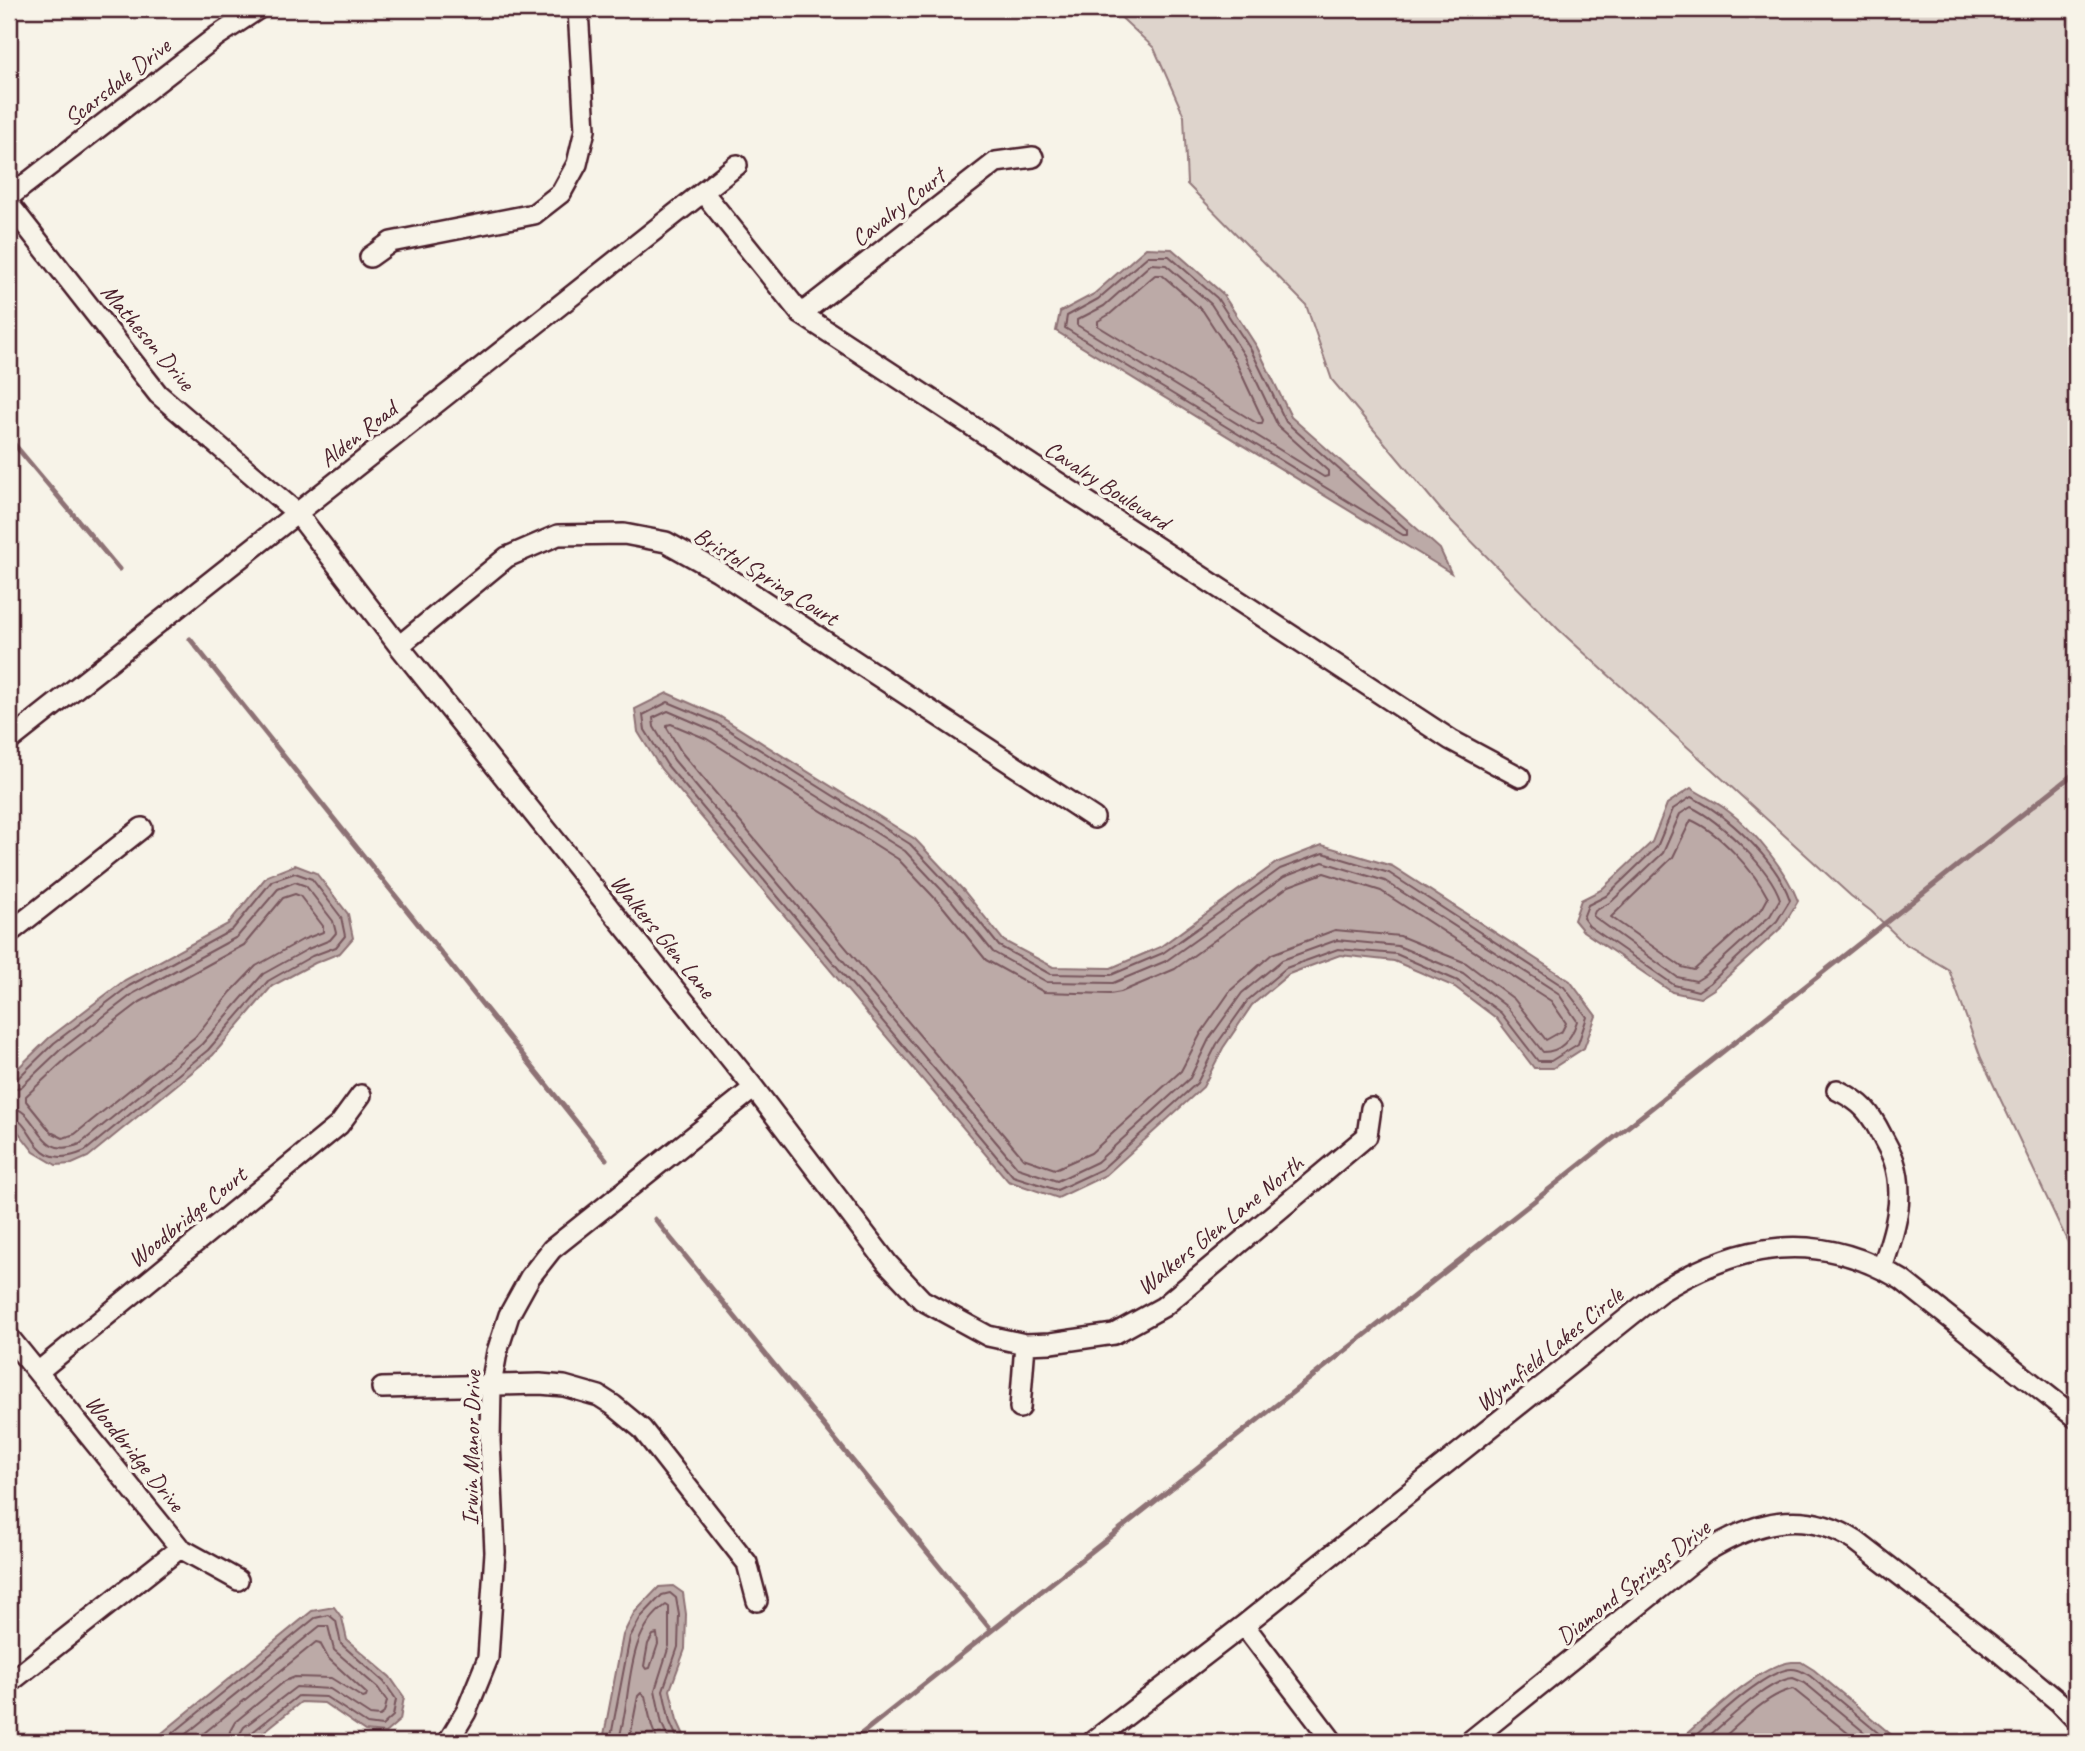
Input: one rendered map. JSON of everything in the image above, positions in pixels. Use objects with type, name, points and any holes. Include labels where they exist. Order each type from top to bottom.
[{"type":"street","name":"Scarsdale Drive","points":[[9,197],[217,36],[258,9]]},
{"type":"street","points":[[370,257],[391,242],[534,214],[561,193],[577,164],[585,130],[578,9]]},
{"type":"street","name":"Cavalry Court","points":[[801,314],[996,162],[1033,157]]},
{"type":"street","name":"Alden Road","points":[[9,741],[737,165]]},
{"type":"street","name":"Cavalry Boulevard","points":[[703,192],[801,314],[1440,733],[1520,777]]},
{"type":"street","name":"Matheson Drive","points":[[9,204],[158,394],[297,513]]},
{"type":"street","name":"Walkers Glen Lane","points":[[297,513],[399,646],[754,1088],[888,1264],[922,1300],[988,1336],[1025,1344]]},
{"type":"street","name":"Bristol Spring Court","points":[[399,646],[507,557],[558,536],[624,534],[666,542],[718,571],[1094,818]]},
{"type":"street","points":[[9,933],[142,828]]},
{"type":"street","name":"Irwin Manor Drive","points":[[448,1742],[466,1712],[488,1658],[495,1552],[490,1441],[491,1385],[497,1352],[509,1315],[530,1277],[552,1249],[754,1088]]},
{"type":"street","points":[[1838,1090],[1858,1101],[1873,1118],[1894,1161],[1899,1201],[1895,1231],[1882,1268]]},
{"type":"street","name":"Woodbridge Court","points":[[38,1371],[339,1125],[360,1095]]},
{"type":"street","name":"Walkers Glen Lane North","points":[[1025,1344],[1114,1334],[1163,1307],[1367,1136],[1371,1108]]},
{"type":"street","name":"Wynnfield Lakes Circle","points":[[1092,1742],[1244,1625],[1652,1298],[1694,1271],[1723,1259],[1744,1253],[1789,1248],[1833,1251],[1882,1268],[1902,1280],[2076,1418]]},
{"type":"street","name":"Woodbridge Drive","points":[[9,1337],[180,1548],[238,1580]]},
{"type":"street","points":[[1020,1408],[1025,1344]]},
{"type":"street","points":[[382,1388],[564,1385],[599,1396],[642,1429],[747,1563],[757,1601]]},
{"type":"street","name":"Diamond Springs Drive","points":[[1469,1742],[1705,1552],[1753,1527],[1791,1521],[1824,1525],[1841,1531],[1856,1541],[1993,1647],[2056,1699],[2076,1720]]},
{"type":"street","points":[[9,1683],[180,1548]]},
{"type":"street","points":[[1244,1625],[1334,1742]]},
{"type":"shaded area","points":[[1112,9],[2076,9],[2076,1253],[2071,1249],[1981,1058],[1949,970],[1904,943],[1851,896],[1558,629],[1441,510],[1332,380],[1306,305],[1187,184],[1184,116],[1154,48]]},
{"type":"water","points":[[1146,248],[1172,249],[1222,293],[1257,347],[1291,417],[1440,549],[1451,573],[1056,331],[1060,312],[1094,294]]},
{"type":"water","points":[[667,693],[719,716],[915,839],[964,891],[1004,941],[1053,967],[1111,968],[1160,947],[1276,863],[1322,845],[1392,866],[1570,981],[1596,1016],[1584,1048],[1553,1068],[1534,1068],[1496,1018],[1455,987],[1394,961],[1340,955],[1289,974],[1252,1005],[1223,1048],[1203,1087],[1106,1175],[1058,1198],[1008,1181],[661,769],[638,732],[635,709]]},
{"type":"water","points":[[1691,788],[1724,808],[1759,840],[1778,865],[1798,901],[1783,926],[1714,989],[1700,998],[1672,992],[1583,931],[1574,920],[1581,900],[1601,890],[1652,842],[1667,804]]},
{"type":"water","points":[[295,865],[316,873],[348,914],[353,938],[340,953],[272,986],[213,1055],[88,1157],[72,1164],[56,1165],[34,1152],[9,1120],[9,1077],[49,1038],[125,980],[228,924],[267,876]]},
{"type":"water","points":[[673,1586],[683,1593],[686,1614],[685,1649],[670,1690],[677,1720],[687,1742],[600,1742],[604,1735],[623,1635],[634,1613],[659,1587]]},
{"type":"water","points":[[334,1607],[342,1618],[347,1640],[390,1677],[404,1697],[400,1720],[385,1733],[365,1731],[324,1703],[301,1702],[251,1742],[151,1742],[312,1611]]},
{"type":"water","points":[[1801,1662],[1814,1670],[1900,1742],[1677,1742],[1748,1683],[1778,1665]]},
{"type":"waterway","points":[[9,438],[119,569]]},
{"type":"waterway","points":[[190,639],[606,1159]]},
{"type":"waterway","points":[[851,1742],[2076,772]]},
{"type":"waterway","points":[[655,1219],[991,1630]]}]
